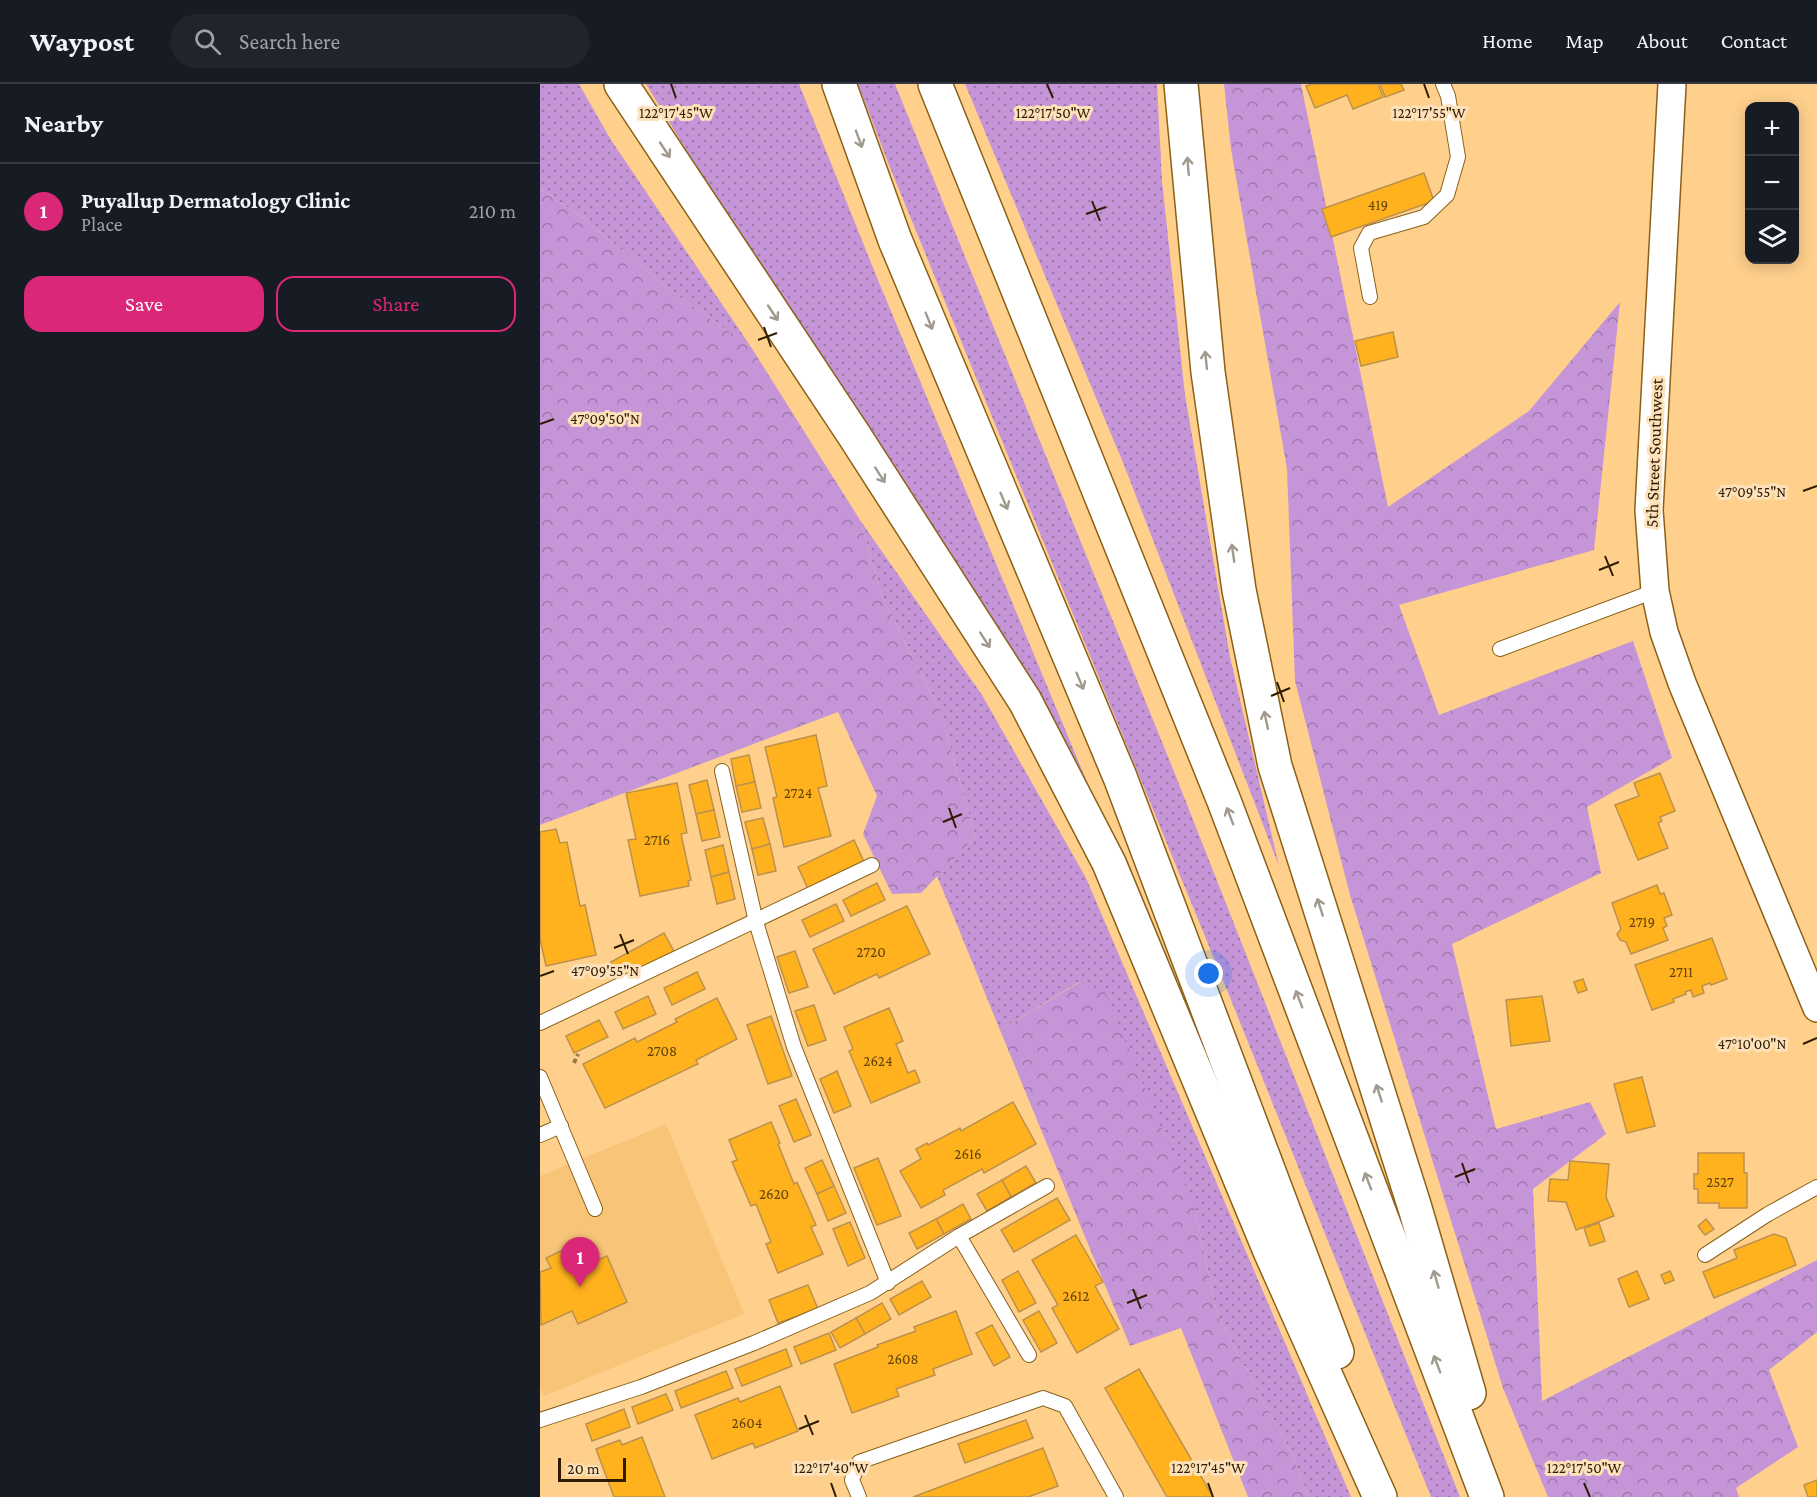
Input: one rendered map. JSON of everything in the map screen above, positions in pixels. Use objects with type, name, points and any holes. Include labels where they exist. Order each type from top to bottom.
[{"type":"highway","points":[[621,84],[854,435],[1025,701],[1109,863],[1270,1251],[1380,1497]]},
{"type":"highway","points":[[839,84],[896,240],[1120,777],[1392,1497]]},
{"type":"highway","points":[[935,84],[1224,801],[1487,1497]]},
{"type":"highway","points":[[1181,84],[1208,372],[1239,590],[1275,766],[1415,1208],[1499,1497]]},
{"type":"street","name":"5th Street Southwest","points":[[1672,84],[1649,510],[1654,591],[1664,632],[1682,683],[1817,1008]]},
{"type":"lane","points":[[1370,297],[1361,248],[1369,233],[1424,217],[1447,195],[1458,157],[1448,96],[1443,84]]},
{"type":"lane","points":[[1500,648],[1654,591]]},
{"type":"lane","points":[[722,771],[756,921],[794,1047],[888,1283]]},
{"type":"lane","points":[[540,1023],[872,866]]},
{"type":"lane","points":[[540,1077],[544,1099],[561,1126],[595,1209]]},
{"type":"lane","points":[[540,1135],[561,1126]]},
{"type":"lane","points":[[540,1420],[641,1387],[754,1343],[870,1293],[959,1236],[1047,1186]]},
{"type":"lane","points":[[1705,1256],[1768,1214],[1817,1187]]},
{"type":"lane","points":[[959,1236],[1029,1355]]},
{"type":"lane","points":[[859,1497],[852,1480],[859,1462],[1043,1398],[1065,1406],[1116,1497]]},
{"type":"path","points":[[574,1063],[578,1054]]},
{"type":"shaded area","points":[[666,1124],[744,1314],[544,1396],[540,1388],[540,1176]]},
{"type":"green space","points":[[540,84],[579,84],[611,140],[751,347],[670,290],[583,218],[540,189]]},
{"type":"green space","points":[[646,84],[799,84],[1102,818],[890,461],[688,153]]},
{"type":"green space","points":[[858,84],[895,84],[1175,774],[1460,1497],[1431,1497]]},
{"type":"green space","points":[[965,84],[1157,84],[1162,181],[1185,395],[1230,657],[1279,866],[1124,465]]},
{"type":"green space","points":[[1224,84],[1301,84],[1388,507],[1529,411],[1620,302],[1594,550],[1399,605],[1439,715],[1633,641],[1672,758],[1587,807],[1601,873],[1452,944],[1496,1129],[1590,1102],[1606,1134],[1533,1189],[1542,1401],[1817,1260],[1817,1332],[1769,1370],[1798,1447],[1736,1488],[1739,1497],[1548,1497],[1503,1388],[1350,895],[1295,681],[1287,469],[1231,149]]},
{"type":"green space","points":[[540,189],[583,218],[670,290],[751,347],[860,520],[883,599],[941,712],[975,837],[921,893],[892,894],[863,834],[877,796],[838,712],[540,825]]},
{"type":"green space","points":[[860,520],[982,695],[1086,878],[1351,1497],[1309,1497],[1291,1452],[1217,1313],[1195,1209],[1079,982],[1000,1030],[937,876],[975,837],[941,712],[883,599]]},
{"type":"green space","points":[[1080,982],[1105,992],[1195,1209],[1217,1313],[1291,1452],[1309,1497],[1248,1497],[1181,1328],[1130,1346],[1000,1030]]},
{"type":"building","points":[[1312,84],[1378,84],[1383,97],[1353,109],[1347,95],[1315,108],[1306,86]]},
{"type":"building","points":[[1380,84],[1401,84],[1404,90],[1385,97]]},
{"type":"building","points":[[1424,173],[1434,201],[1331,237],[1322,209]]},
{"type":"building","points":[[1393,332],[1398,357],[1361,366],[1355,341]]},
{"type":"building","points":[[816,735],[827,786],[818,788],[831,836],[784,847],[773,798],[777,797],[765,747]]},
{"type":"building","points":[[749,755],[755,782],[736,786],[731,759]]},
{"type":"building","points":[[1660,773],[1675,811],[1660,817],[1662,821],[1658,823],[1668,848],[1638,860],[1615,805],[1639,796],[1634,783]]},
{"type":"building","points":[[707,780],[714,810],[696,814],[689,785]]},
{"type":"building","points":[[755,782],[761,808],[742,812],[736,786]]},
{"type":"building","points":[[677,783],[687,833],[681,834],[691,880],[688,881],[689,886],[640,896],[628,840],[636,839],[626,793]]},
{"type":"building","points":[[714,810],[720,837],[702,841],[696,814]]},
{"type":"building","points":[[763,818],[770,844],[752,849],[745,822]]},
{"type":"building","points":[[556,829],[560,843],[567,842],[580,906],[585,905],[596,955],[546,966],[540,939],[540,832]]},
{"type":"building","points":[[854,840],[865,864],[809,891],[798,867]]},
{"type":"building","points":[[770,844],[776,871],[758,875],[752,849]]},
{"type":"building","points":[[723,845],[729,872],[711,877],[705,850]]},
{"type":"building","points":[[729,872],[735,899],[717,904],[711,877]]},
{"type":"building","points":[[877,883],[885,900],[851,916],[843,900]]},
{"type":"building","points":[[1657,885],[1660,894],[1664,893],[1672,915],[1664,918],[1667,926],[1663,928],[1668,940],[1631,954],[1626,942],[1620,940],[1617,934],[1621,929],[1612,903]]},
{"type":"building","points":[[836,904],[844,921],[810,937],[802,920]]},
{"type":"building","points":[[907,906],[930,954],[879,978],[877,974],[834,994],[813,949]]},
{"type":"building","points":[[664,933],[675,953],[620,983],[609,963]]},
{"type":"building","points":[[1712,938],[1727,979],[1702,986],[1704,993],[1693,997],[1691,990],[1673,999],[1674,1002],[1652,1010],[1635,965]]},
{"type":"building","points":[[795,951],[808,987],[789,993],[777,957]]},
{"type":"building","points":[[697,972],[705,989],[672,1005],[664,988]]},
{"type":"building","points":[[1583,979],[1587,990],[1578,993],[1574,982]]},
{"type":"building","points":[[648,996],[656,1014],[623,1029],[615,1012]]},
{"type":"building","points":[[1542,996],[1550,1041],[1511,1046],[1506,1000]]},
{"type":"building","points":[[717,998],[737,1039],[696,1060],[698,1064],[605,1108],[583,1064],[635,1038],[637,1042],[677,1022],[675,1019]]},
{"type":"building","points":[[814,1005],[826,1040],[808,1046],[795,1011]]},
{"type":"building","points":[[889,1008],[903,1041],[896,1044],[908,1073],[915,1070],[920,1082],[871,1103],[849,1051],[853,1049],[844,1027]]},
{"type":"building","points":[[771,1016],[792,1076],[768,1084],[747,1025]]},
{"type":"building","points":[[599,1020],[608,1037],[574,1053],[566,1036]]},
{"type":"building","points":[[837,1071],[851,1106],[834,1113],[820,1079]]},
{"type":"building","points":[[1642,1077],[1655,1126],[1627,1133],[1614,1084]]},
{"type":"building","points":[[796,1099],[811,1135],[794,1142],[779,1106]]},
{"type":"building","points":[[1013,1102],[1036,1144],[984,1173],[982,1169],[943,1190],[945,1195],[921,1208],[900,1171],[921,1159],[916,1149],[960,1128],[961,1131]]},
{"type":"building","points":[[771,1122],[794,1184],[797,1182],[816,1225],[811,1227],[823,1254],[778,1273],[766,1244],[771,1242],[756,1204],[751,1206],[732,1162],[737,1160],[729,1140]]},
{"type":"building","points":[[1698,1153],[1744,1153],[1744,1173],[1747,1173],[1747,1208],[1719,1208],[1719,1203],[1698,1203],[1698,1189],[1694,1189],[1694,1174],[1698,1174]]},
{"type":"building","points":[[878,1158],[901,1216],[877,1225],[854,1168]]},
{"type":"building","points":[[822,1160],[834,1186],[817,1194],[805,1168]]},
{"type":"building","points":[[1570,1161],[1609,1164],[1606,1197],[1614,1216],[1576,1230],[1566,1202],[1548,1201],[1550,1179],[1568,1180]]},
{"type":"building","points":[[1026,1166],[1036,1183],[1011,1197],[1002,1180]]},
{"type":"building","points":[[1002,1180],[1011,1197],[987,1211],[977,1194]]},
{"type":"building","points":[[834,1186],[846,1213],[828,1221],[817,1194]]},
{"type":"building","points":[[1057,1198],[1070,1220],[1014,1252],[1001,1230]]},
{"type":"building","points":[[963,1204],[971,1219],[944,1234],[936,1219]]},
{"type":"building","points":[[936,1219],[944,1234],[917,1249],[909,1233]]},
{"type":"building","points":[[1706,1219],[1714,1229],[1705,1235],[1698,1226]]},
{"type":"building","points":[[850,1222],[865,1258],[848,1266],[833,1229]]},
{"type":"building","points":[[1599,1223],[1605,1241],[1590,1246],[1584,1228]]},
{"type":"building","points":[[1774,1234],[1786,1238],[1796,1265],[1714,1298],[1703,1272],[1737,1258],[1734,1250]]},
{"type":"building","points":[[1076,1235],[1103,1282],[1095,1286],[1119,1329],[1077,1353],[1052,1308],[1058,1305],[1032,1260]]},
{"type":"building","points":[[565,1249],[575,1270],[607,1256],[627,1302],[578,1324],[572,1311],[541,1325],[540,1272],[551,1268],[546,1258]]},
{"type":"building","points":[[1018,1271],[1036,1303],[1019,1312],[1002,1280]]},
{"type":"building","points":[[1637,1271],[1649,1299],[1629,1307],[1618,1279]]},
{"type":"building","points":[[1670,1271],[1674,1280],[1665,1284],[1661,1275]]},
{"type":"building","points":[[922,1281],[931,1297],[899,1315],[890,1299]]},
{"type":"building","points":[[808,1285],[818,1309],[778,1323],[769,1300]]},
{"type":"building","points":[[882,1303],[891,1319],[865,1334],[856,1318]]},
{"type":"building","points":[[956,1311],[972,1354],[933,1369],[935,1375],[896,1389],[899,1396],[852,1413],[834,1364],[916,1331],[914,1327]]},
{"type":"building","points":[[1039,1311],[1057,1343],[1041,1352],[1023,1320]]},
{"type":"building","points":[[856,1318],[865,1334],[840,1348],[831,1332]]},
{"type":"building","points":[[992,1325],[1010,1357],[994,1366],[976,1333]]},
{"type":"building","points":[[829,1333],[836,1350],[801,1364],[794,1347]]},
{"type":"building","points":[[786,1349],[792,1366],[742,1386],[735,1369]]},
{"type":"building","points":[[1139,1369],[1213,1497],[1167,1497],[1105,1388]]},
{"type":"building","points":[[726,1371],[733,1388],[681,1408],[675,1391]]},
{"type":"building","points":[[780,1386],[798,1431],[755,1448],[753,1443],[712,1459],[695,1415],[738,1398],[740,1402]]},
{"type":"building","points":[[666,1394],[673,1410],[638,1424],[632,1407]]},
{"type":"building","points":[[624,1409],[630,1427],[592,1441],[586,1424]]},
{"type":"building","points":[[1026,1420],[1033,1438],[965,1463],[958,1444]]},
{"type":"building","points":[[642,1437],[665,1497],[614,1497],[596,1449],[620,1440],[622,1445]]},
{"type":"building","points":[[1043,1448],[1058,1486],[1028,1497],[913,1497]]},
{"type":"building","points":[[1817,1480],[1817,1497],[1808,1497],[1804,1485]]},
{"type":"place","name":"Puyallup Dermatology Clinic","points":[[580,1287]]}]
